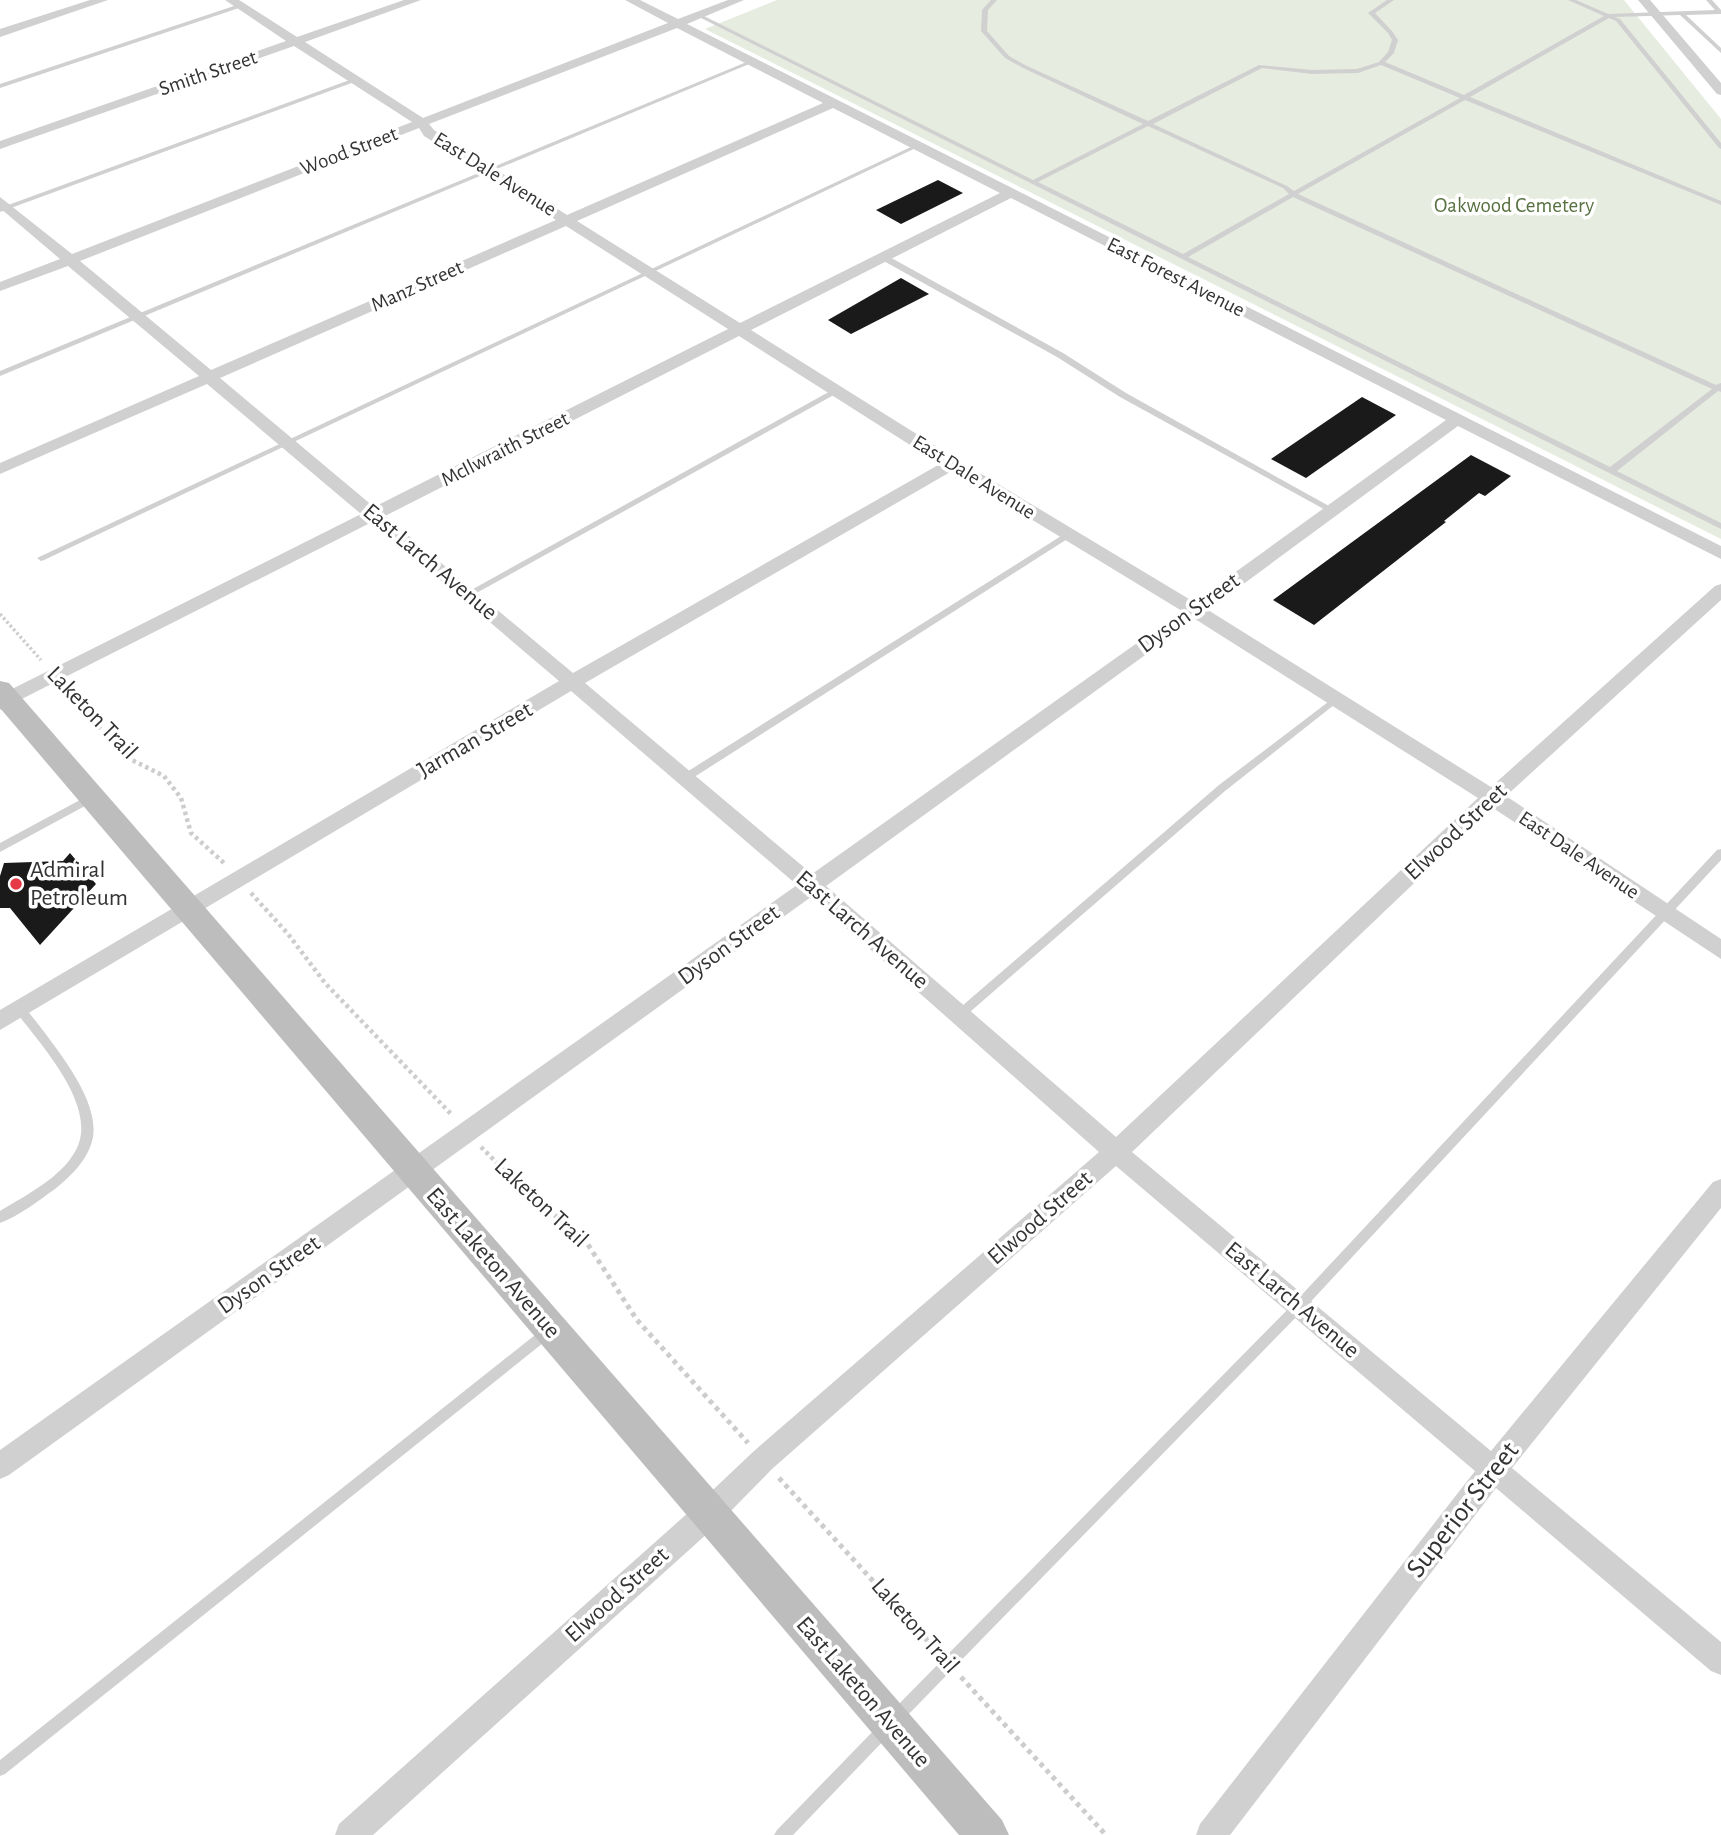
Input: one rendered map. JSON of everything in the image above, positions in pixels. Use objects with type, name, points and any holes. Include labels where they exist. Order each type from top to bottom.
[{"type":"main road","name":"East Laketon Avenue","points":[[3,698],[191,909],[987,1835]]},
{"type":"street","points":[[0,33],[102,0]]},
{"type":"street","name":"Smith Street","points":[[0,145],[415,0]]},
{"type":"street","name":"East Forest Avenue","points":[[631,0],[1721,553]]},
{"type":"street","name":"Wood Street","points":[[0,287],[737,0]]},
{"type":"street","points":[[1644,0],[1721,91]]},
{"type":"street","name":"East Dale Avenue","points":[[235,3],[422,123],[429,133],[951,464],[1194,610],[1492,797],[1721,950]]},
{"type":"street","name":"Manz Street","points":[[0,469],[833,103]]},
{"type":"street","name":"McIlwraith Street","points":[[3,698],[56,676],[1010,193]]},
{"type":"street","name":"East Larch Avenue","points":[[3,206],[210,376],[572,682],[1116,1152],[1721,1661]]},
{"type":"street","name":"Dyson Street","points":[[0,1466],[1334,511],[1456,420]]},
{"type":"street","name":"Jarman Street","points":[[0,1021],[572,682],[951,464]]},
{"type":"street","name":"Elwood Street","points":[[350,1835],[709,1513],[763,1460],[1116,1152],[1492,797],[1721,590]]},
{"type":"street","name":"Superior Street","points":[[1211,1835],[1493,1470],[1721,1190]]},
{"type":"lane","points":[[994,0],[985,10],[984,31],[1007,57],[1285,187],[1294,195],[1720,388],[1611,471]]},
{"type":"lane","points":[[1033,182],[1261,66],[1347,73],[1381,63],[1391,53],[1395,40],[1391,32],[1371,13],[1391,0]]},
{"type":"lane","points":[[1571,0],[1610,15],[1629,32],[1721,147]]},
{"type":"lane","points":[[1183,257],[1610,15],[1720,12],[1709,0]]},
{"type":"lane","points":[[0,86],[235,3]]},
{"type":"lane","points":[[1681,13],[1721,51]]},
{"type":"lane","points":[[698,15],[1721,526]]},
{"type":"lane","points":[[0,374],[751,62]]},
{"type":"lane","points":[[1381,63],[1721,202]]},
{"type":"lane","points":[[3,206],[355,80]]},
{"type":"lane","points":[[41,558],[917,146]]},
{"type":"lane","points":[[883,257],[1060,355],[1123,395],[1334,511]]},
{"type":"lane","points":[[468,594],[838,391]]},
{"type":"lane","points":[[685,778],[1069,534]]},
{"type":"lane","points":[[959,1014],[1222,788],[1336,699]]},
{"type":"lane","points":[[0,848],[93,797]]},
{"type":"lane","points":[[782,1835],[1299,1306],[1721,853]]},
{"type":"lane","points":[[0,1218],[50,1185],[82,1153],[90,1122],[79,1092],[20,1009]]},
{"type":"lane","points":[[0,1769],[551,1329]]},
{"type":"path","name":"Laketon Trail","points":[[0,614],[127,757],[164,776],[181,798],[191,833],[238,879],[341,1001],[525,1193],[583,1237],[637,1320],[1105,1835]]},
{"type":"green space","name":"Oakwood Cemetery","points":[[777,0],[1624,0],[1721,119],[1721,539],[705,29]]},
{"type":"building","points":[[938,180],[963,193],[901,224],[876,210]]},
{"type":"building","points":[[901,278],[929,294],[851,334],[828,320]]},
{"type":"building","points":[[1362,397],[1396,415],[1306,478],[1271,459]]},
{"type":"building","points":[[1471,455],[1511,476],[1485,496],[1479,493],[1314,625],[1273,600]]},
{"type":"building","points":[[70,853],[96,884],[40,945],[10,908],[0,908],[0,876],[4,863],[63,861]]},
{"type":"place","name":"Admiral Petroleum","points":[[16,884]]}]
